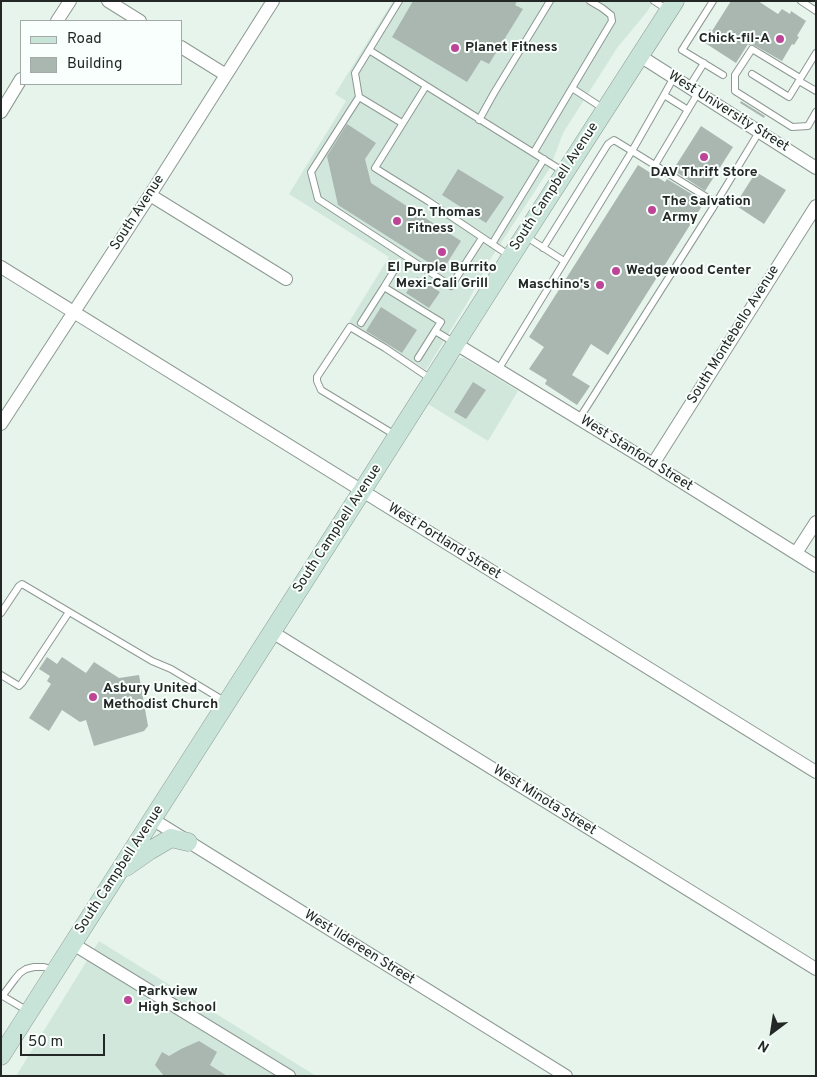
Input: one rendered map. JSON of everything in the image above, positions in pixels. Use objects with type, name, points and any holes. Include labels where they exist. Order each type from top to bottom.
[{"type":"main road","name":"South Campbell Avenue","points":[[1,1056],[640,56],[666,4]]},
{"type":"main road","points":[[118,873],[149,850],[172,838],[188,842]]},
{"type":"street","points":[[58,20],[70,1]]},
{"type":"street","points":[[108,1],[138,20]]},
{"type":"street","name":"South Avenue","points":[[1,424],[150,195],[272,1]]},
{"type":"street","points":[[182,48],[226,75]]},
{"type":"street","name":"West University Street","points":[[640,56],[759,132],[815,164]]},
{"type":"street","points":[[1,112],[20,81]]},
{"type":"street","points":[[150,195],[286,279]]},
{"type":"street","name":"South Montebello Avenue","points":[[653,464],[816,206]]},
{"type":"street","name":"West Portland Street","points":[[1,267],[816,772]]},
{"type":"street","name":"West Stanford Street","points":[[456,344],[816,566]]},
{"type":"street","points":[[796,553],[816,522]]},
{"type":"street","name":"West Minota Street","points":[[272,632],[816,969]]},
{"type":"street","name":"West Ildereen Street","points":[[152,819],[566,1076]]},
{"type":"street","points":[[73,944],[289,1076]]},
{"type":"lane","points":[[399,1],[355,73],[359,96],[310,172],[318,199],[451,286],[482,238]]},
{"type":"lane","points":[[479,120],[550,1]]},
{"type":"lane","points":[[534,152],[612,21],[611,15],[590,1]]},
{"type":"lane","points":[[713,1],[682,50],[723,75]]},
{"type":"lane","points":[[801,1],[816,10]]},
{"type":"lane","points":[[816,91],[752,49],[735,75],[735,91],[792,127],[808,126],[816,112]]},
{"type":"lane","points":[[369,50],[479,120],[534,152],[564,173]]},
{"type":"lane","points":[[752,74],[789,97],[816,53]]},
{"type":"lane","points":[[655,165],[688,110],[693,90],[704,63]]},
{"type":"lane","points":[[498,370],[632,151],[674,77]]},
{"type":"lane","points":[[426,86],[375,168],[511,256]]},
{"type":"lane","points":[[572,88],[605,109]]},
{"type":"lane","points":[[664,94],[688,110]]},
{"type":"lane","points":[[359,96],[402,123]]},
{"type":"lane","points":[[578,419],[716,203],[759,132]]},
{"type":"lane","points":[[543,248],[608,144],[614,140],[716,203]]},
{"type":"lane","points":[[492,244],[544,159]]},
{"type":"lane","points":[[524,236],[564,261]]},
{"type":"lane","points":[[361,323],[396,269]]},
{"type":"lane","points":[[384,287],[441,322],[418,358]]},
{"type":"lane","points":[[397,436],[321,390],[317,378],[350,327],[432,380]]},
{"type":"lane","points":[[435,331],[456,344]]},
{"type":"lane","points":[[1,613],[22,584],[152,661],[171,669],[227,702]]},
{"type":"lane","points":[[1,675],[19,686],[69,612]]},
{"type":"lane","points":[[29,1012],[2,995],[20,973],[26,969],[44,967],[55,971]]},
{"type":"shaded area","points":[[393,1],[654,1],[617,48],[563,133],[550,168],[491,258],[466,305],[426,370],[349,322],[389,257],[289,194],[346,101],[335,94]]},
{"type":"shaded area","points":[[459,358],[464,358],[518,391],[488,441],[428,404]]},
{"type":"shaded area","name":"Parkview High School","points":[[99,941],[316,1076],[16,1076]]},
{"type":"building","name":"Planet Fitness","points":[[413,1],[517,1],[515,5],[523,9],[489,64],[481,60],[467,82],[392,37]]},
{"type":"building","points":[[731,1],[758,1],[778,14],[782,9],[790,14],[791,11],[806,21],[797,36],[799,37],[794,45],[792,44],[782,61],[752,44],[748,44],[736,63],[702,41],[710,29],[712,31]]},
{"type":"building","points":[[741,101],[765,116],[764,118],[740,103]]},
{"type":"building","points":[[347,124],[376,143],[365,159],[371,183],[461,241],[442,271],[338,205],[327,156]]},
{"type":"building","name":"DAV Thrift Store","points":[[701,126],[733,147],[705,191],[673,170]]},
{"type":"building","name":"Wedgewood Center","points":[[638,165],[665,182],[667,179],[700,199],[698,203],[702,206],[608,355],[591,344],[572,375],[590,386],[577,405],[545,384],[547,380],[529,369],[544,347],[529,337]]},
{"type":"building","points":[[458,169],[504,197],[486,223],[442,195]]},
{"type":"building","points":[[756,172],[786,190],[764,224],[735,205]]},
{"type":"building","points":[[417,277],[440,292],[429,308],[406,293]]},
{"type":"building","points":[[381,307],[417,330],[402,353],[366,331]]},
{"type":"building","points":[[473,382],[486,390],[466,419],[454,412]]},
{"type":"building","name":"Asbury United Methodist Church","points":[[47,657],[57,664],[62,657],[86,673],[94,662],[119,678],[139,675],[148,726],[144,731],[94,746],[86,720],[80,722],[62,710],[49,731],[29,718],[51,684],[47,681],[50,676],[39,669]]},
{"type":"building","points":[[199,1041],[217,1052],[210,1065],[227,1076],[164,1076],[155,1065],[162,1052],[169,1056]]},
{"type":"place","name":"Chick-fil-A","points":[[780,39]]},
{"type":"place","name":"Planet Fitness","points":[[455,48]]},
{"type":"place","name":"DAV Thrift Store","points":[[704,157]]},
{"type":"place","name":"The Salvation Army","points":[[652,210]]},
{"type":"place","name":"Dr. Thomas Fitness","points":[[397,221]]},
{"type":"place","name":"El Purple Burrito Mexi-Cali Grill","points":[[442,252]]},
{"type":"place","name":"Wedgewood Center","points":[[616,271]]},
{"type":"place","name":"Maschino's","points":[[600,285]]},
{"type":"place","name":"Asbury United Methodist Church","points":[[93,697]]},
{"type":"place","name":"Parkview High School","points":[[128,1000]]}]
